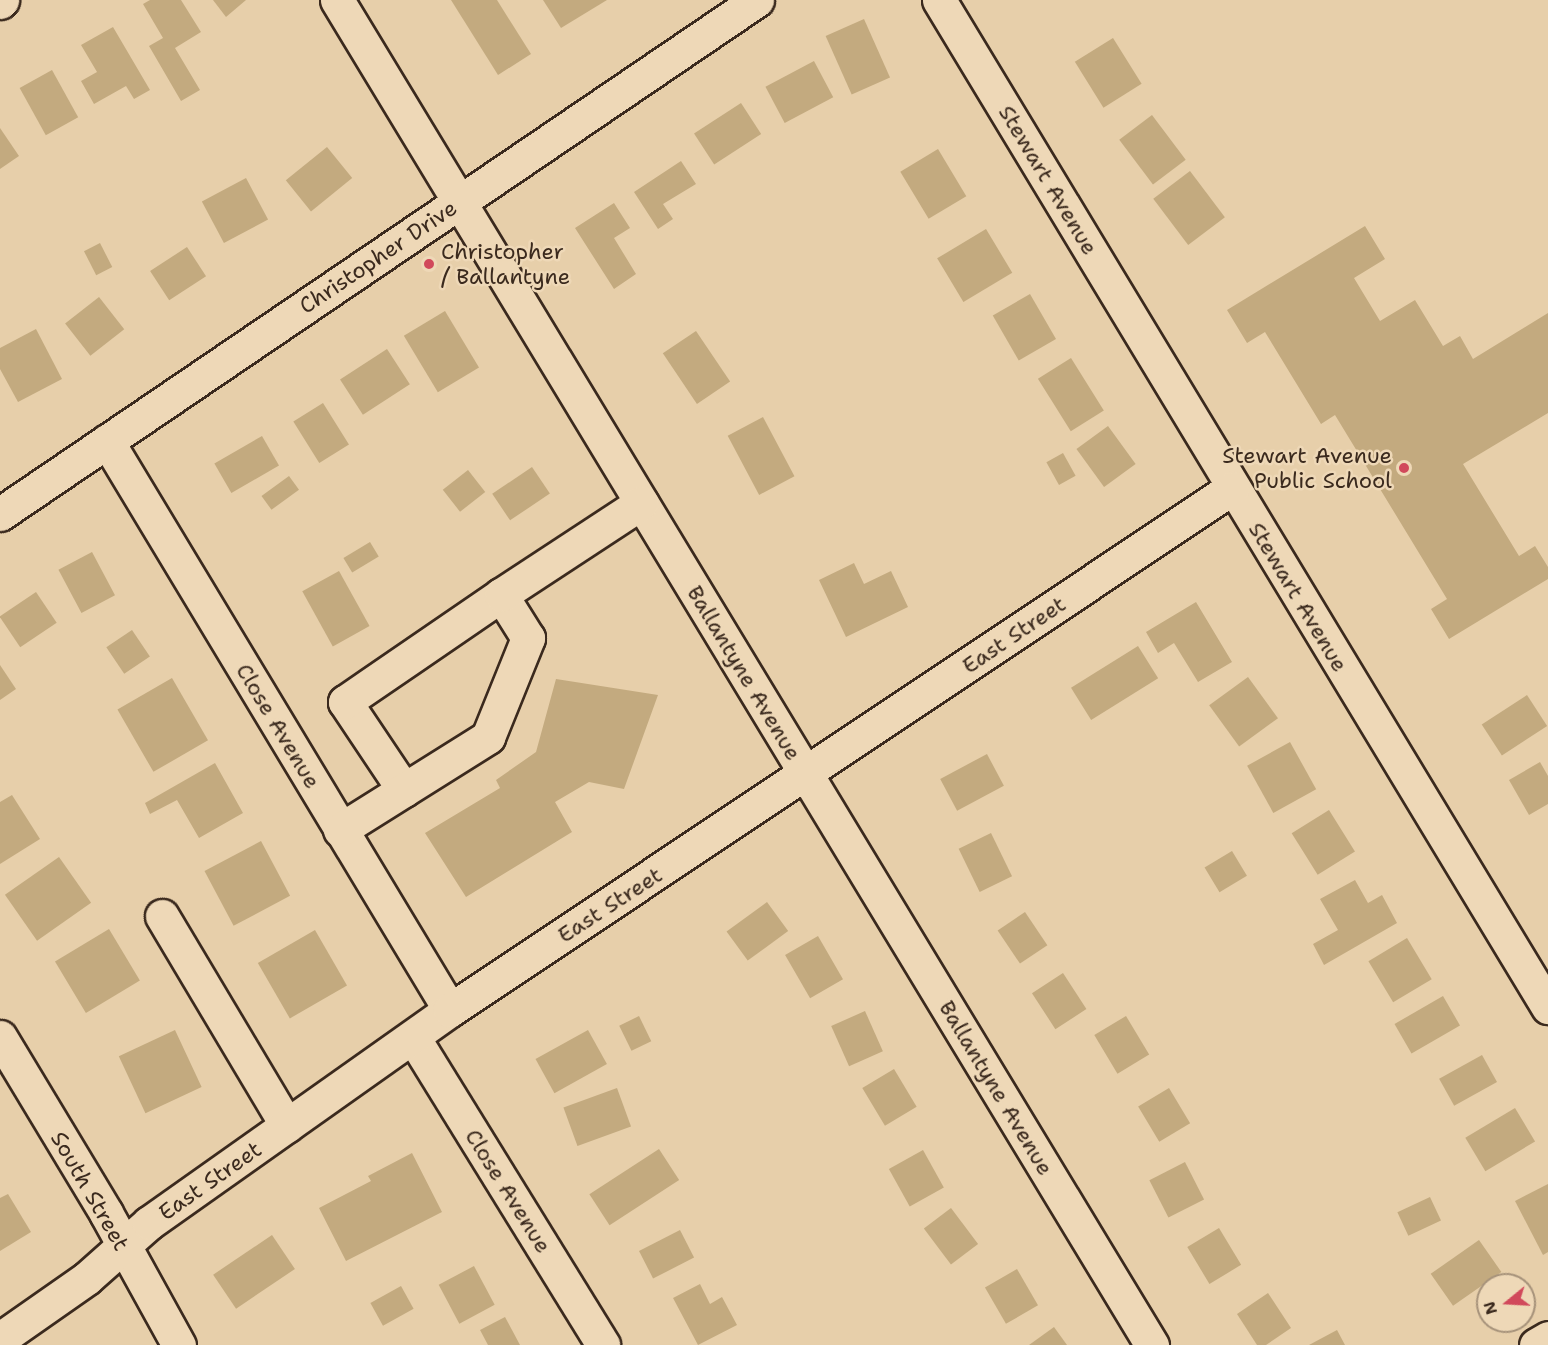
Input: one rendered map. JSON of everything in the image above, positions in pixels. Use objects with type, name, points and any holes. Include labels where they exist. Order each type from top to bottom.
[{"type":"street","name":"Ballantyne Avenue","points":[[337,0],[1152,1345]]},
{"type":"street","name":"Christopher Drive","points":[[0,514],[757,0]]},
{"type":"street","name":"Stewart Avenue","points":[[939,0],[1232,488],[1548,1007]]},
{"type":"street","name":"Close Avenue","points":[[107,441],[450,1010]]},
{"type":"street","name":"East Street","points":[[0,1339],[87,1278],[122,1246],[450,1010],[806,776],[1232,488]]},
{"type":"street","points":[[404,790],[345,702],[640,503]]},
{"type":"street","points":[[340,830],[488,737],[528,638],[501,595]]},
{"type":"street","points":[[162,916],[287,1126]]},
{"type":"street","name":"South Street","points":[[0,1037],[106,1213],[122,1246],[179,1345]]},
{"type":"street","name":"Close Avenue","points":[[413,1037],[603,1345]]},
{"type":"street","points":[[1536,1345],[1548,1338]]},
{"type":"building","points":[[150,0],[181,0],[201,32],[175,48],[200,90],[181,101],[149,46],[163,38],[143,4]]},
{"type":"building","points":[[213,0],[246,0],[226,17]]},
{"type":"building","points":[[451,0],[497,0],[531,54],[498,75]]},
{"type":"building","points":[[543,0],[607,0],[561,28]]},
{"type":"building","points":[[864,19],[890,77],[852,95],[826,36]]},
{"type":"building","points":[[113,27],[150,90],[134,99],[126,86],[94,104],[81,81],[97,72],[81,45]]},
{"type":"building","points":[[1113,38],[1142,84],[1103,108],[1075,62]]},
{"type":"building","points":[[814,61],[833,97],[785,123],[765,87]]},
{"type":"building","points":[[52,70],[78,117],[46,135],[20,88]]},
{"type":"building","points":[[741,103],[761,134],[714,165],[694,133]]},
{"type":"building","points":[[1152,115],[1186,160],[1153,184],[1119,140]]},
{"type":"building","points":[[0,128],[19,156],[0,169]]},
{"type":"building","points":[[327,147],[352,178],[311,211],[286,180]]},
{"type":"building","points":[[938,149],[966,196],[929,219],[900,172]]},
{"type":"building","points":[[681,161],[696,184],[663,204],[673,219],[658,229],[634,192]]},
{"type":"building","points":[[1190,171],[1225,217],[1188,245],[1153,199]]},
{"type":"building","points":[[246,178],[268,219],[224,243],[202,201]]},
{"type":"building","points":[[614,203],[630,228],[614,238],[636,274],[614,289],[575,228]]},
{"type":"building","points":[[1365,226],[1385,259],[1354,278],[1380,321],[1415,300],[1443,346],[1460,336],[1473,359],[1548,313],[1548,413],[1463,464],[1519,556],[1535,546],[1548,567],[1548,579],[1449,639],[1431,609],[1447,599],[1335,415],[1321,424],[1265,332],[1247,343],[1227,310]]},
{"type":"building","points":[[986,229],[1012,273],[963,302],[937,258]]},
{"type":"building","points":[[100,243],[112,267],[96,275],[84,251]]},
{"type":"building","points":[[187,247],[206,276],[169,300],[150,271]]},
{"type":"building","points":[[1030,294],[1056,339],[1019,361],[993,316]]},
{"type":"building","points":[[99,297],[124,329],[90,356],[65,323]]},
{"type":"building","points":[[445,311],[479,368],[438,392],[404,336]]},
{"type":"building","points":[[36,329],[62,379],[18,402],[0,369],[0,348]]},
{"type":"building","points":[[696,331],[730,382],[697,404],[663,353]]},
{"type":"building","points":[[387,349],[410,384],[363,415],[340,379]]},
{"type":"building","points":[[1071,358],[1104,411],[1071,431],[1038,379]]},
{"type":"building","points":[[323,403],[349,445],[319,463],[293,422]]},
{"type":"building","points":[[763,417],[794,476],[759,495],[728,436]]},
{"type":"building","points":[[1108,426],[1136,464],[1104,487],[1076,449]]},
{"type":"building","points":[[262,436],[279,465],[231,493],[214,464]]},
{"type":"building","points":[[1063,453],[1076,476],[1059,485],[1046,462]]},
{"type":"building","points":[[532,467],[550,494],[510,520],[492,494]]},
{"type":"building","points":[[468,470],[485,492],[460,512],[443,490]]},
{"type":"building","points":[[289,476],[299,490],[271,510],[261,496]]},
{"type":"building","points":[[370,542],[379,557],[352,573],[343,558]]},
{"type":"building","points":[[92,552],[115,595],[81,613],[58,570]]},
{"type":"building","points":[[854,563],[864,584],[891,571],[908,607],[846,637],[819,580]]},
{"type":"building","points":[[339,571],[370,626],[333,646],[302,591]]},
{"type":"building","points":[[36,592],[57,623],[20,647],[0,616]]},
{"type":"building","points":[[1196,602],[1232,662],[1198,682],[1174,643],[1158,653],[1146,632]]},
{"type":"building","points":[[132,630],[150,657],[124,674],[106,647]]},
{"type":"building","points":[[1138,646],[1158,678],[1091,720],[1071,688]]},
{"type":"building","points":[[0,665],[16,689],[0,700]]},
{"type":"building","points":[[1248,677],[1278,718],[1239,746],[1209,705]]},
{"type":"building","points":[[172,678],[208,740],[153,772],[117,710]]},
{"type":"building","points":[[556,679],[658,695],[624,789],[589,782],[555,802],[572,832],[466,897],[425,833],[500,788],[496,780],[536,752]]},
{"type":"building","points":[[1527,695],[1547,726],[1502,755],[1482,724]]},
{"type":"building","points":[[1290,742],[1316,789],[1273,813],[1247,766]]},
{"type":"building","points":[[987,754],[1004,786],[957,811],[940,779]]},
{"type":"building","points":[[1540,762],[1548,776],[1548,804],[1529,815],[1509,780]]},
{"type":"building","points":[[215,763],[243,813],[199,838],[177,800],[150,814],[145,803]]},
{"type":"building","points":[[12,795],[40,839],[0,864],[0,802]]},
{"type":"building","points":[[1329,810],[1355,852],[1318,875],[1292,833]]},
{"type":"building","points":[[991,833],[1012,876],[980,892],[959,849]]},
{"type":"building","points":[[261,841],[290,896],[234,926],[204,871]]},
{"type":"building","points":[[1232,851],[1247,876],[1220,892],[1205,867]]},
{"type":"building","points":[[59,857],[91,903],[37,941],[5,895]]},
{"type":"building","points":[[1355,880],[1368,903],[1382,895],[1397,923],[1324,965],[1313,944],[1338,930],[1320,899]]},
{"type":"building","points":[[767,902],[788,931],[748,961],[727,931]]},
{"type":"building","points":[[1025,912],[1047,945],[1020,964],[998,930]]},
{"type":"building","points":[[109,929],[140,980],[86,1013],[55,961]]},
{"type":"building","points":[[315,930],[347,985],[290,1018],[258,963]]},
{"type":"building","points":[[818,936],[843,979],[810,998],[785,955]]},
{"type":"building","points":[[1407,938],[1432,979],[1393,1002],[1368,961]]},
{"type":"building","points":[[1063,973],[1086,1009],[1055,1029],[1032,993]]},
{"type":"building","points":[[1443,996],[1460,1025],[1412,1053],[1395,1024]]},
{"type":"building","points":[[865,1011],[883,1051],[849,1066],[831,1026]]},
{"type":"building","points":[[639,1016],[651,1041],[632,1051],[619,1026]]},
{"type":"building","points":[[1126,1016],[1149,1055],[1117,1074],[1094,1035]]},
{"type":"building","points":[[175,1030],[202,1087],[145,1113],[119,1056]]},
{"type":"building","points":[[588,1030],[607,1064],[554,1093],[536,1059]]},
{"type":"building","points":[[1482,1055],[1497,1082],[1454,1106],[1439,1079]]},
{"type":"building","points":[[894,1069],[917,1107],[885,1126],[862,1088]]},
{"type":"building","points":[[617,1088],[631,1127],[577,1146],[563,1107]]},
{"type":"building","points":[[1169,1088],[1190,1123],[1159,1142],[1138,1107]]},
{"type":"building","points":[[1515,1108],[1535,1141],[1485,1171],[1465,1138]]},
{"type":"building","points":[[659,1149],[679,1180],[610,1225],[589,1194]]},
{"type":"building","points":[[923,1150],[944,1188],[910,1207],[889,1169]]},
{"type":"building","points":[[412,1153],[442,1212],[346,1261],[319,1208],[371,1181],[368,1176]]},
{"type":"building","points":[[1185,1162],[1204,1199],[1168,1218],[1149,1180]]},
{"type":"building","points":[[1548,1184],[1548,1252],[1543,1255],[1515,1201]]},
{"type":"building","points":[[8,1194],[31,1232],[0,1251],[0,1198]]},
{"type":"building","points":[[1430,1197],[1441,1221],[1408,1236],[1397,1212]]},
{"type":"building","points":[[951,1208],[978,1244],[951,1264],[924,1228]]},
{"type":"building","points":[[1219,1228],[1241,1265],[1209,1284],[1187,1247]]},
{"type":"building","points":[[680,1230],[694,1258],[653,1279],[639,1251]]},
{"type":"building","points":[[272,1235],[295,1269],[236,1309],[213,1275]]},
{"type":"building","points":[[1479,1240],[1501,1272],[1476,1273],[1476,1290],[1453,1306],[1431,1274]]},
{"type":"building","points":[[474,1266],[495,1305],[459,1324],[439,1285]]},
{"type":"building","points":[[1017,1269],[1038,1305],[1006,1324],[985,1288]]},
{"type":"building","points":[[700,1284],[710,1304],[722,1297],[737,1325],[698,1345],[673,1298]]},
{"type":"building","points":[[401,1286],[414,1309],[383,1326],[370,1303]]},
{"type":"building","points":[[1268,1293],[1291,1328],[1266,1345],[1257,1345],[1237,1314]]},
{"type":"building","points":[[505,1317],[520,1345],[488,1345],[480,1330]]},
{"type":"building","points":[[1054,1327],[1067,1345],[1029,1345]]},
{"type":"building","points":[[1337,1330],[1345,1345],[1309,1345]]},
{"type":"place","name":"Christopher / Ballantyne","points":[[429,264]]},
{"type":"place","name":"Stewart Avenue Public School","points":[[1404,468]]}]
